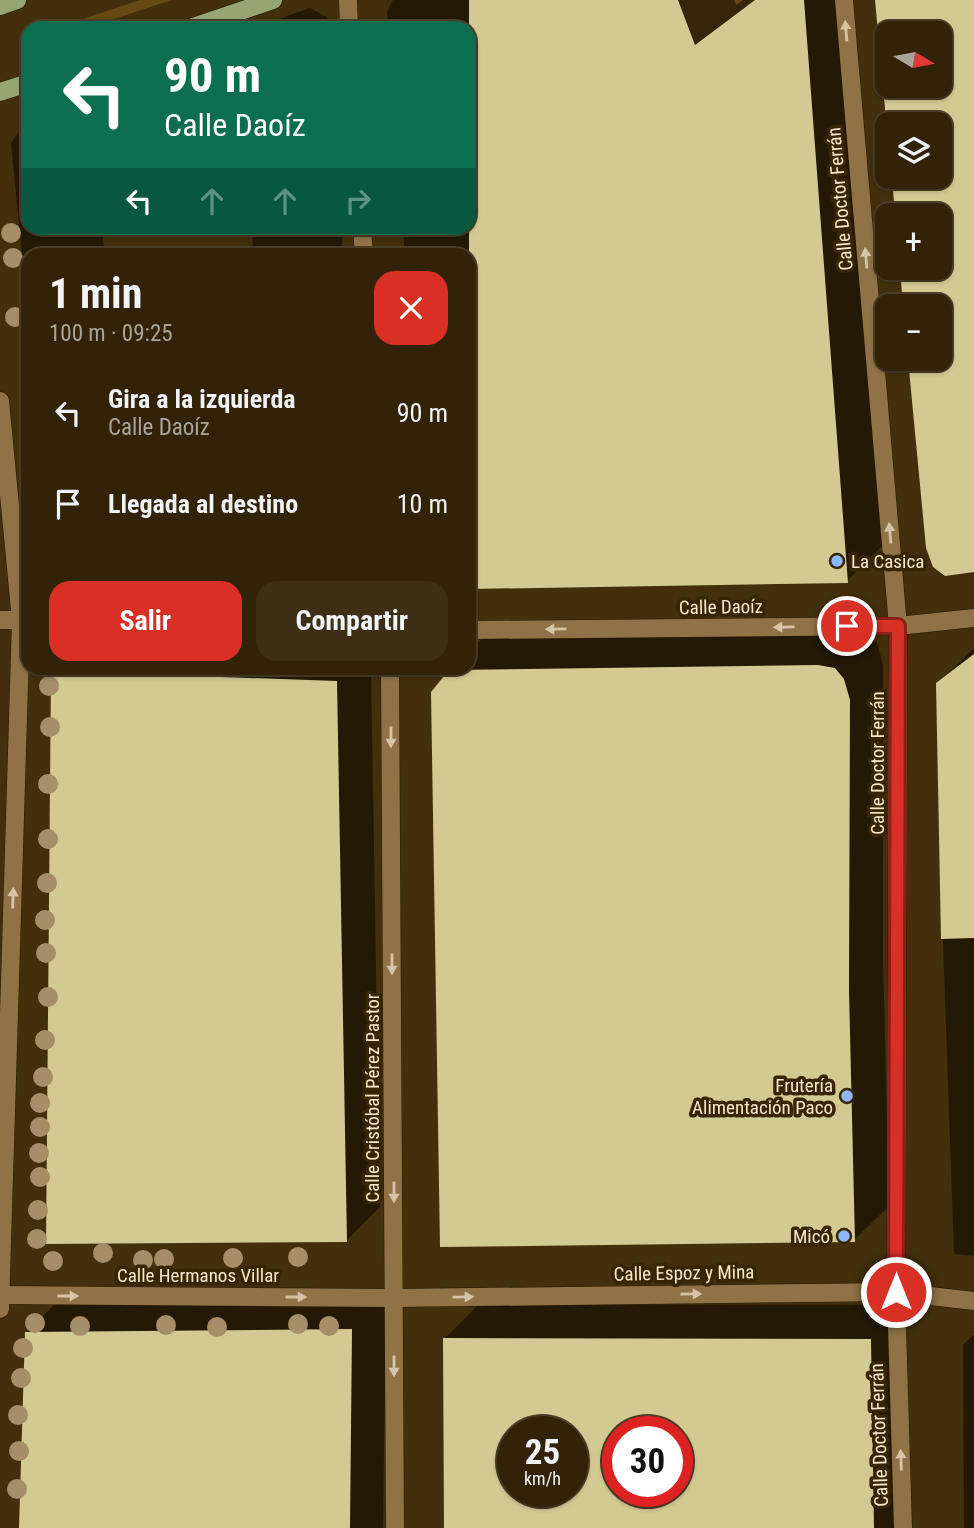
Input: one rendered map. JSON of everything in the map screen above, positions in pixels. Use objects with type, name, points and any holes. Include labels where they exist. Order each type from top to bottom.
[{"type":"main road","points":[[0,6],[17,0]]},
{"type":"main road","points":[[211,21],[273,0]]},
{"type":"main road","points":[[0,92],[21,85]]},
{"type":"street","points":[[348,0],[349,21]]},
{"type":"street","name":"Calle Doctor Ferrán","points":[[844,0],[898,626],[896,1292],[903,1528]]},
{"type":"street","points":[[0,401],[21,585]]},
{"type":"street","name":"Calle Daoíz","points":[[476,631],[898,626],[974,618]]},
{"type":"street","points":[[0,620],[21,620]]},
{"type":"street","points":[[0,1309],[23,675]]},
{"type":"street","name":"Calle Cristóbal Pérez Pastor","points":[[390,675],[395,1528]]},
{"type":"street","name":"Calle Espoz y Mina","points":[[395,1298],[896,1292],[974,1301]]},
{"type":"street","name":"Calle Hermanos Villar","points":[[0,1296],[395,1298]]},
{"type":"shaded area","points":[[140,0],[172,0],[108,21],[77,21]]},
{"type":"shaded area","points":[[678,0],[755,0],[695,44]]},
{"type":"building","points":[[469,0],[678,0],[695,45],[755,0],[804,0],[848,583],[476,589],[476,248],[469,248],[469,235],[476,235],[476,21],[469,21]]},
{"type":"building","points":[[875,0],[974,0],[974,572],[945,576],[933,567],[926,548],[909,371],[952,371],[952,294],[902,294],[901,280],[952,280],[952,203],[894,203],[893,189],[952,189],[952,112],[885,112],[884,98],[952,98],[952,21],[877,21]]},
{"type":"building","points":[[974,654],[974,938],[941,939],[936,683]]},
{"type":"building","points":[[818,665],[835,668],[844,679],[850,700],[849,991],[855,1242],[440,1247],[431,692],[445,675],[476,675],[476,670]]},
{"type":"building","points":[[51,675],[165,675],[337,681],[347,1242],[46,1244]]},
{"type":"building","points":[[352,1329],[350,1528],[19,1528],[25,1332]]},
{"type":"building","points":[[443,1338],[871,1339],[874,1528],[444,1528]]},
{"type":"place","name":"La Casica","points":[[837,561]]},
{"type":"place","name":"Frutería Alimentación Paco","points":[[847,1096]]},
{"type":"place","name":"Micó","points":[[844,1236]]},
{"type":"route","points":[[847,626],[898,626],[896,1292]]}]
